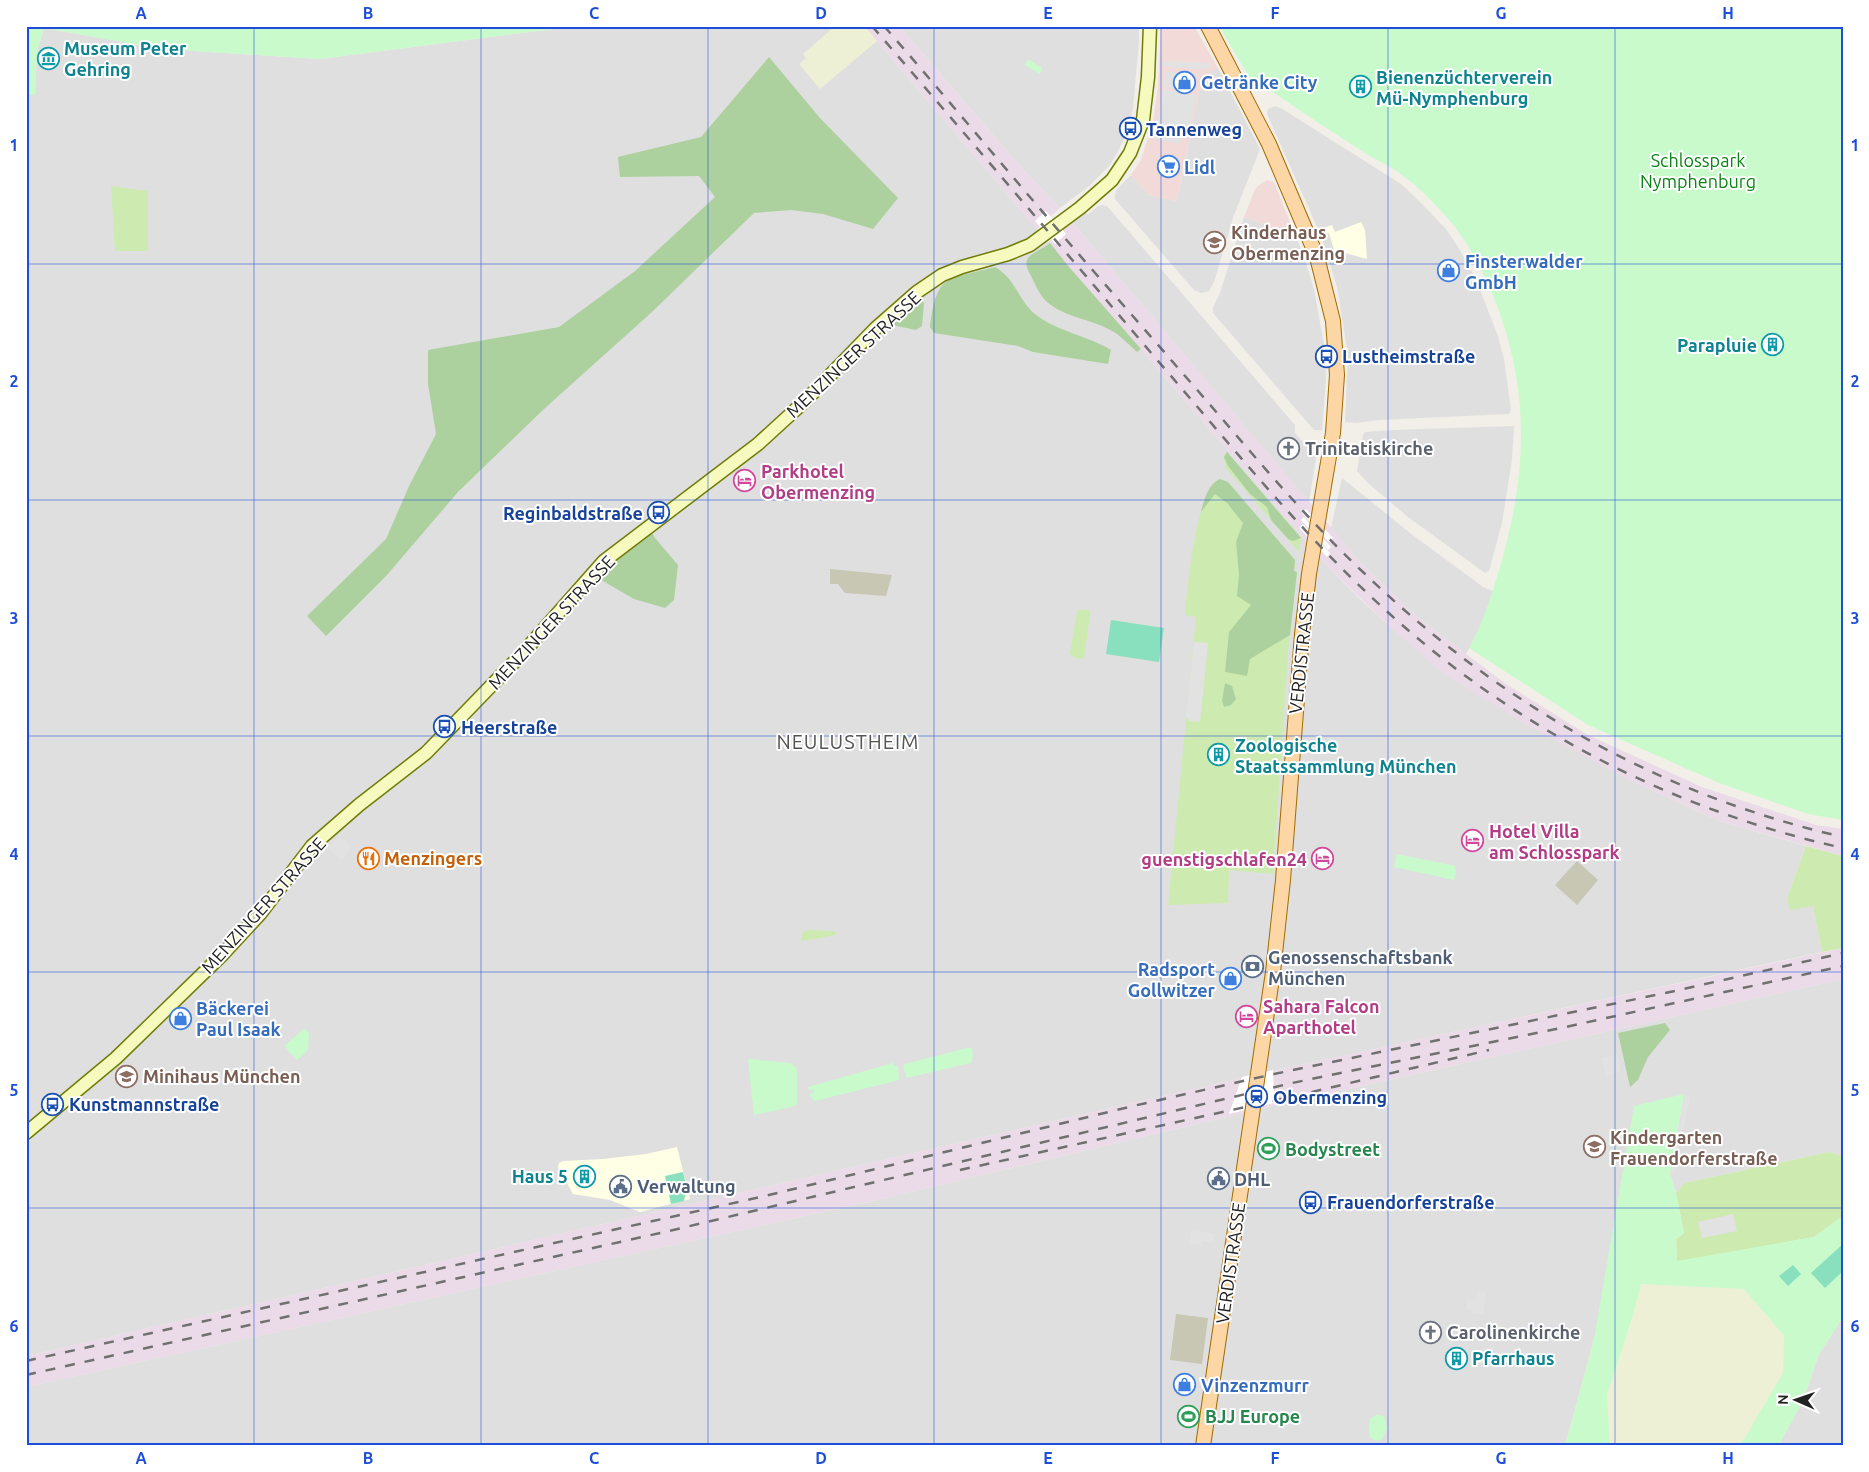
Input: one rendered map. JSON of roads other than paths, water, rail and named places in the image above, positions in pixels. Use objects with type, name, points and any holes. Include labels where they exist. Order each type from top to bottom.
[{"type":"main road","name":"VERDISTRASSE","points":[[1204,1446],[1278,927],[1300,656],[1310,574],[1335,415],[1337,376],[1333,321],[1323,279],[1308,234],[1269,144],[1208,26]]},
{"type":"street","name":"MENZINGER STRASSE","points":[[26,1133],[116,1058],[224,954],[260,914],[312,846],[359,805],[426,753],[522,655],[604,561],[758,444],[804,401],[876,328],[917,292],[942,275],[1030,245],[1080,208],[1112,180],[1130,153],[1143,120],[1148,78],[1150,26]]},
{"type":"railway","points":[[872,26],[1291,515],[1349,576],[1430,648],[1483,688],[1538,725],[1595,757],[1655,786],[1716,811],[1779,832],[1843,848]]},
{"type":"railway","points":[[884,26],[1292,499],[1339,549],[1416,620],[1470,663],[1526,703],[1585,738],[1646,769],[1710,796],[1775,819],[1843,837]]},
{"type":"railway","points":[[26,1361],[765,1196],[1133,1106],[1274,1074],[1670,992],[1843,953]]},
{"type":"railway","points":[[26,1375],[669,1231],[1292,1083],[1561,1028],[1843,966]]},
{"type":"railway","points":[[960,1170],[1295,1096],[1489,1050]]},
{"type":"place","name":"Museum Peter Gehring","points":[[48,58]]},
{"type":"place","name":"Getränke City","points":[[1185,82]]},
{"type":"place","name":"Bienenzüchterverein Mü-Nymphenburg","points":[[1360,87]]},
{"type":"place","name":"Tannenweg","points":[[1130,129]]},
{"type":"place","name":"Lidl","points":[[1168,167]]},
{"type":"place","name":"Kinderhaus Obermenzing","points":[[1215,242]]},
{"type":"place","name":"Finsterwalder GmbH","points":[[1449,271]]},
{"type":"place","name":"Parapluie","points":[[1773,345]]},
{"type":"place","name":"Lustheimstraße","points":[[1326,356]]},
{"type":"place","name":"Trinitatiskirche","points":[[1289,448]]},
{"type":"place","name":"Parkhotel Obermenzing","points":[[745,481]]},
{"type":"place","name":"Reginbaldstraße","points":[[659,513]]},
{"type":"place","name":"Heerstraße","points":[[445,727]]},
{"type":"place","name":"Zoologische Staatssammlung München","points":[[1219,755]]},
{"type":"place","name":"Hotel Villa am Schlosspark","points":[[1473,841]]},
{"type":"place","name":"Menzingers","points":[[368,858]]},
{"type":"place","name":"guenstigschlafen24","points":[[1323,859]]},
{"type":"place","name":"Genossenschaftsbank München","points":[[1252,967]]},
{"type":"place","name":"Radsport Gollwitzer","points":[[1231,979]]},
{"type":"place","name":"Sahara Falcon Aparthotel","points":[[1247,1016]]},
{"type":"place","name":"Bäckerei Paul Isaak","points":[[180,1018]]},
{"type":"place","name":"Minihaus München","points":[[127,1076]]},
{"type":"place","name":"Obermenzing","points":[[1257,1097]]},
{"type":"place","name":"Kunstmannstraße","points":[[53,1104]]},
{"type":"place","name":"Kindergarten Frauendorferstraße","points":[[1594,1147]]},
{"type":"place","name":"Bodystreet","points":[[1269,1149]]},
{"type":"place","name":"Haus 5","points":[[584,1176]]},
{"type":"place","name":"DHL","points":[[1218,1179]]},
{"type":"place","name":"Verwaltung","points":[[621,1186]]},
{"type":"place","name":"Frauendorferstraße","points":[[1311,1202]]},
{"type":"place","name":"Carolinenkirche","points":[[1431,1332]]},
{"type":"place","name":"Pfarrhaus","points":[[1456,1358]]},
{"type":"place","name":"Vinzenzmurr","points":[[1185,1385]]},
{"type":"place","name":"BJJ Europe","points":[[1189,1416]]},
{"type":"district","name":"NEULUSTHEIM","points":[[848,741]]},
{"type":"park label","name":"Schlosspark Nymphenburg","points":[[1698,170]]}]
